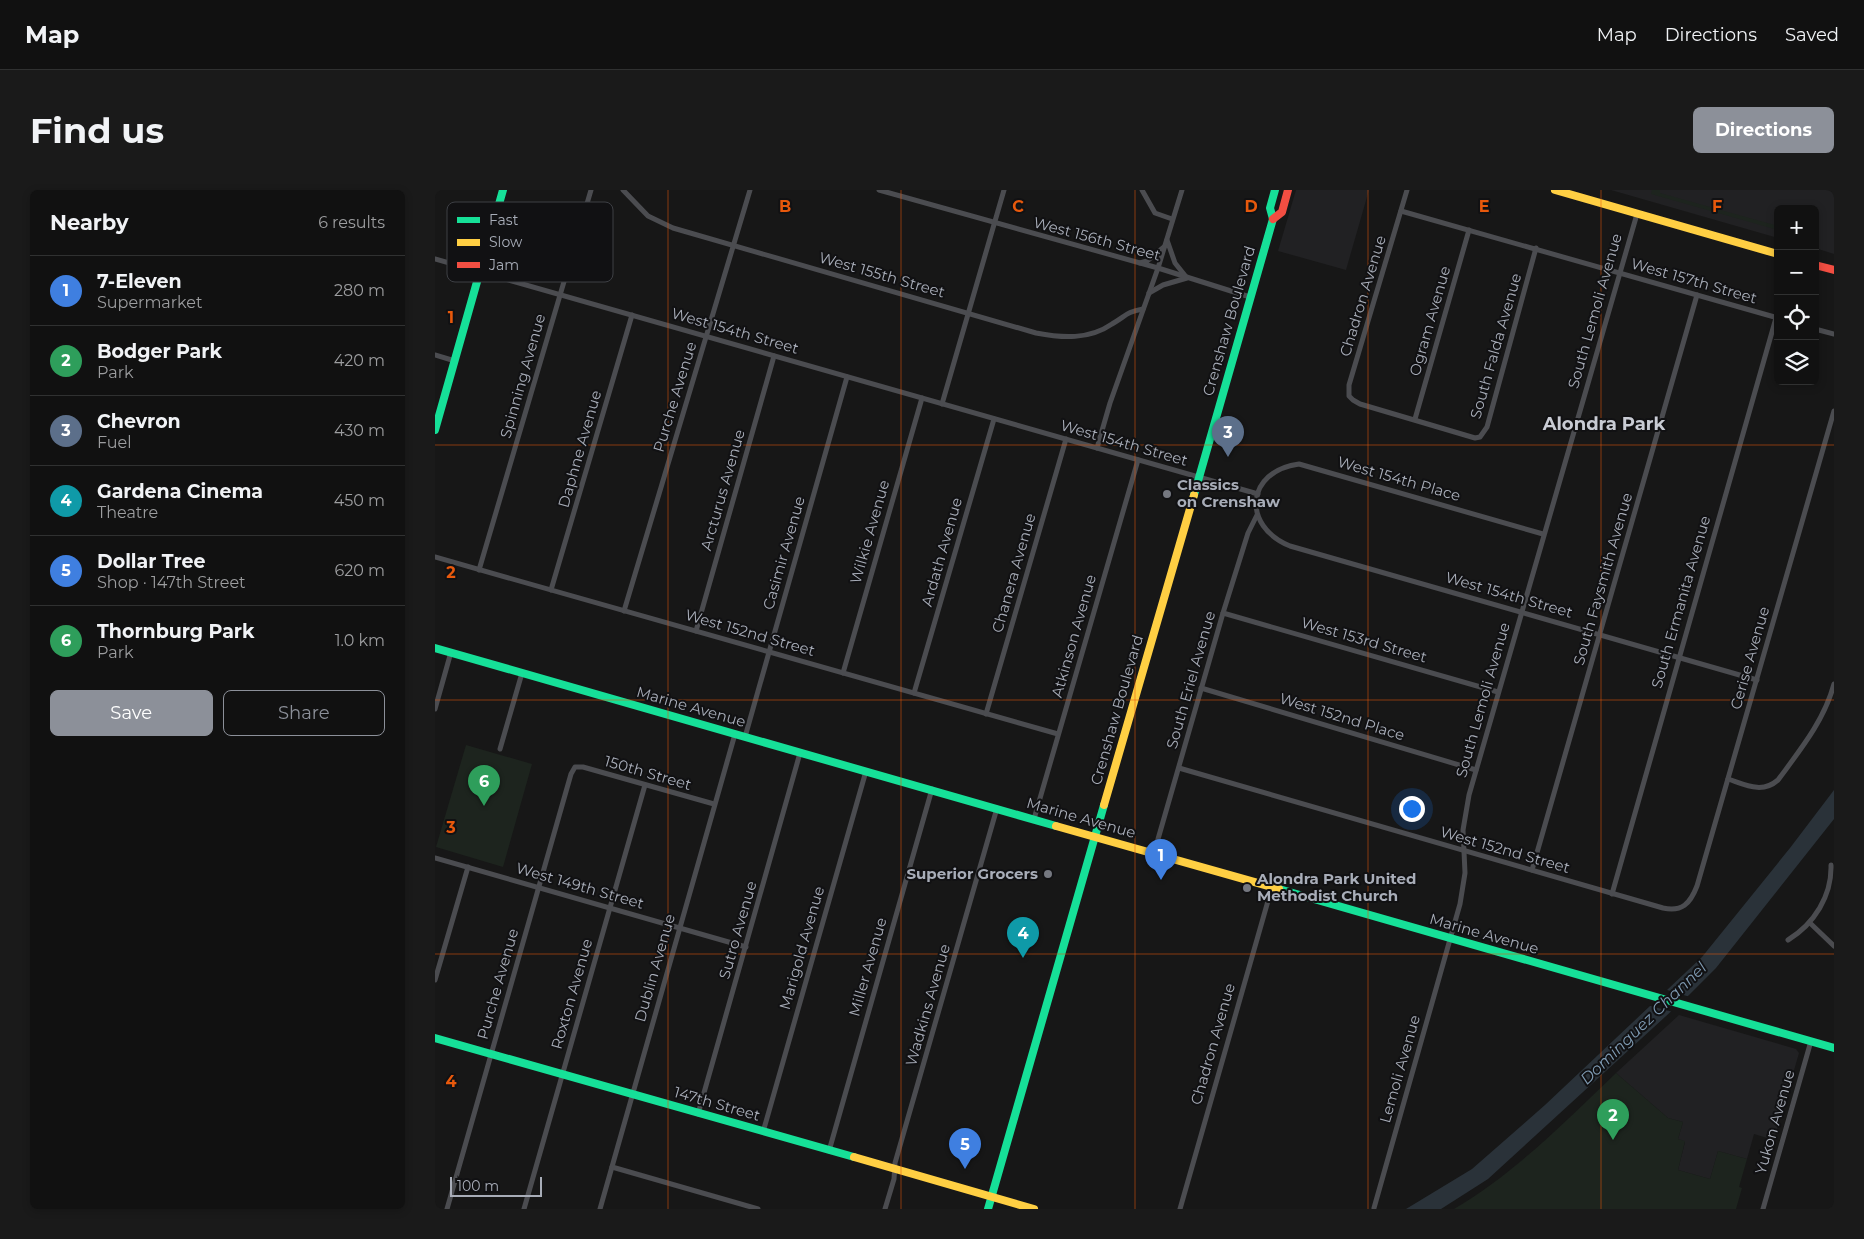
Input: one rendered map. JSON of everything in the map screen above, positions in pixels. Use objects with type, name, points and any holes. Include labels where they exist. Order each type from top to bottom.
[{"type":"main road","name":"Crenshaw Boulevard","points":[[989,1209],[1273,219],[1270,208],[1275,190]]},
{"type":"main road","name":"Crenshaw Boulevard","points":[[1273,219],[1282,212],[1288,190]]},
{"type":"main road","points":[[1555,190],[1774,253]]},
{"type":"main road","points":[[1819,266],[1834,270]]},
{"type":"main road","points":[[435,430],[477,282]]},
{"type":"main road","name":"Marine Avenue","points":[[435,648],[1834,1048]]},
{"type":"main road","name":"147th Street","points":[[435,1038],[1033,1209]]},
{"type":"street","name":"West 155th Street","points":[[623,190],[641,211],[659,223],[1036,333],[1067,338],[1080,337],[1111,325],[1129,312],[1143,309]]},
{"type":"street","name":"Purche Avenue","points":[[624,611],[750,190]]},
{"type":"street","name":"West 156th Street","points":[[879,190],[1158,268],[1250,297]]},
{"type":"street","points":[[942,404],[1004,190]]},
{"type":"street","points":[[1143,190],[1155,213],[1172,219]]},
{"type":"street","points":[[1097,448],[1110,403],[1158,268],[1182,190]]},
{"type":"street","name":"Chadron Avenue","points":[[1407,190],[1349,385],[1349,396],[1360,404],[1415,419]]},
{"type":"street","name":"West 157th Street","points":[[1401,211],[1774,317]]},
{"type":"street","name":"South Lemoli Avenue","points":[[1451,938],[1463,894],[1465,873],[1463,830],[1466,807],[1543,534],[1637,214]]},
{"type":"street","name":"Ogram Avenue","points":[[1415,419],[1469,230]]},
{"type":"street","points":[[1149,293],[1163,285],[1187,278],[1173,258],[1167,238]]},
{"type":"street","points":[[1140,263],[1147,261],[1164,247]]},
{"type":"street","name":"South Falda Avenue","points":[[1415,419],[1475,438],[1480,437],[1487,427],[1536,248]]},
{"type":"street","name":"West 154th Street","points":[[515,282],[1258,494]]},
{"type":"street","name":"Spinning Avenue","points":[[479,570],[545,342],[565,282]]},
{"type":"street","name":"South Faysmith Avenue","points":[[1532,870],[1697,295]]},
{"type":"street","name":"Daphne Avenue","points":[[551,590],[632,315]]},
{"type":"street","name":"South Ermanita Avenue","points":[[1612,894],[1678,657],[1774,328]]},
{"type":"street","points":[[1819,330],[1834,334]]},
{"type":"street","points":[[435,355],[455,361]]},
{"type":"street","name":"Arcturus Avenue","points":[[696,631],[774,356]]},
{"type":"street","name":"Casimir Avenue","points":[[745,737],[847,376]]},
{"type":"street","name":"Wilkie Avenue","points":[[843,673],[921,398]]},
{"type":"street","name":"Cerise Avenue","points":[[1681,907],[1690,900],[1697,886],[1834,411]]},
{"type":"street","name":"Ardath Avenue","points":[[914,693],[994,418]]},
{"type":"street","name":"Chanera Avenue","points":[[986,714],[1066,439]]},
{"type":"street","name":"Atkinson Avenue","points":[[1034,819],[1138,460]]},
{"type":"street","name":"West 154th Place","points":[[1258,494],[1266,479],[1276,471],[1299,464],[1543,534]]},
{"type":"street","points":[[1257,515],[1258,494]]},
{"type":"street","name":"West 154th Street","points":[[1257,515],[1269,534],[1278,541],[1290,546],[1757,680]]},
{"type":"street","name":"South Eriel Avenue","points":[[1154,853],[1223,613],[1248,533],[1257,515]]},
{"type":"street","name":"West 152nd Street","points":[[435,557],[1058,734]]},
{"type":"street","name":"West 153rd Street","points":[[1223,613],[1498,692]]},
{"type":"street","points":[[435,710],[451,652]]},
{"type":"street","points":[[500,749],[522,673]]},
{"type":"street","points":[[1728,780],[1762,788],[1771,786],[1778,780],[1812,733],[1834,684]]},
{"type":"street","name":"West 152nd Place","points":[[1201,688],[1476,770]]},
{"type":"street","name":"Dublin Avenue","points":[[600,1209],[735,734]]},
{"type":"street","name":"Sutro Avenue","points":[[698,1114],[801,753]]},
{"type":"street","name":"150th Street","points":[[575,767],[583,766],[715,804]]},
{"type":"street","name":"Purche Avenue","points":[[447,1209],[538,887],[571,774],[575,767]]},
{"type":"street","name":"West 152nd Street","points":[[1179,768],[1612,894],[1663,908],[1675,910],[1681,907]]},
{"type":"street","name":"Marigold Avenue","points":[[763,1132],[866,771]]},
{"type":"street","name":"Roxton Avenue","points":[[524,1209],[645,785]]},
{"type":"street","name":"Miller Avenue","points":[[829,1151],[932,790]]},
{"type":"street","name":"Wadkins Avenue","points":[[885,1209],[895,1163],[997,808]]},
{"type":"street","name":"West 149th Street","points":[[435,858],[746,947]]},
{"type":"street","points":[[1788,940],[1809,923],[1822,905],[1829,888],[1831,865]]},
{"type":"street","points":[[435,980],[467,867]]},
{"type":"street","name":"Chadron Avenue","points":[[1180,1209],[1272,887]]},
{"type":"street","points":[[1809,923],[1834,946]]},
{"type":"street","name":"Lemoli Avenue","points":[[1374,1208],[1451,938]]},
{"type":"street","name":"Yukon Avenue","points":[[1763,1209],[1811,1041]]},
{"type":"street","points":[[612,1167],[758,1209]]},
{"type":"shaded area","points":[[1296,190],[1369,190],[1346,270],[1278,251]]},
{"type":"shaded area","points":[[1611,190],[1834,190],[1834,254],[1819,249],[1819,205],[1774,205],[1774,237]]},
{"type":"shaded area","points":[[1652,190],[1660,190],[1660,193],[1774,225],[1774,229],[1651,194]]},
{"type":"shaded area","points":[[466,745],[532,764],[503,867],[436,847]]},
{"type":"shaded area","points":[[1679,1015],[1796,1049],[1799,1053],[1774,1140],[1754,1134],[1747,1159],[1718,1151],[1710,1179],[1678,1170],[1685,1142],[1678,1139],[1683,1122],[1668,1118],[1616,1073]]},
{"type":"shaded area","points":[[1616,1073],[1668,1118],[1683,1122],[1678,1139],[1685,1141],[1678,1170],[1710,1179],[1718,1151],[1747,1159],[1739,1187],[1742,1188],[1736,1209],[1454,1209],[1519,1163]]},
{"type":"water","name":"Dominguez Channel","points":[[1834,790],[1834,819],[1716,968],[1689,995],[1488,1179],[1441,1209],[1406,1209],[1472,1169],[1545,1105],[1702,957]]},
{"type":"pier","points":[[1664,989],[1690,997],[1673,1012],[1647,1005]]},
{"type":"traffic: fast","points":[[500,202],[503,190]]},
{"type":"traffic: fast","points":[[1194,495],[1273,219],[1270,208],[1275,190]]},
{"type":"traffic: fast","points":[[435,430],[477,282]]},
{"type":"traffic: fast","points":[[435,648],[1056,826]]},
{"type":"traffic: fast","points":[[988,1209],[1104,805]]},
{"type":"traffic: fast","points":[[1279,889],[1834,1048]]},
{"type":"traffic: fast","points":[[435,1038],[854,1157]]},
{"type":"traffic: slow","points":[[1555,190],[1774,253]]},
{"type":"traffic: slow","points":[[1104,805],[1194,495]]},
{"type":"traffic: slow","points":[[1056,826],[1279,889]]},
{"type":"traffic: slow","points":[[854,1157],[1034,1209]]},
{"type":"traffic: jam","points":[[1273,219],[1282,212],[1288,190]]},
{"type":"traffic: jam","points":[[1819,266],[1834,270]]},
{"type":"place","name":"Chevron","points":[[1228,457]]},
{"type":"place","name":"Classics on Crenshaw","points":[[1167,494]]},
{"type":"place","name":"Thornburg Park","points":[[484,806]]},
{"type":"place","name":"Superior Grocers","points":[[1048,874]]},
{"type":"place","name":"7-Eleven","points":[[1161,880]]},
{"type":"place","name":"Alondra Park United Methodist Church","points":[[1247,888]]},
{"type":"place","name":"Gardena Cinema","points":[[1023,958]]},
{"type":"place","name":"Bodger Park","points":[[1613,1140]]},
{"type":"place","name":"Dollar Tree","points":[[965,1169]]},
{"type":"district","name":"Alondra Park","points":[[1604,424]]}]
